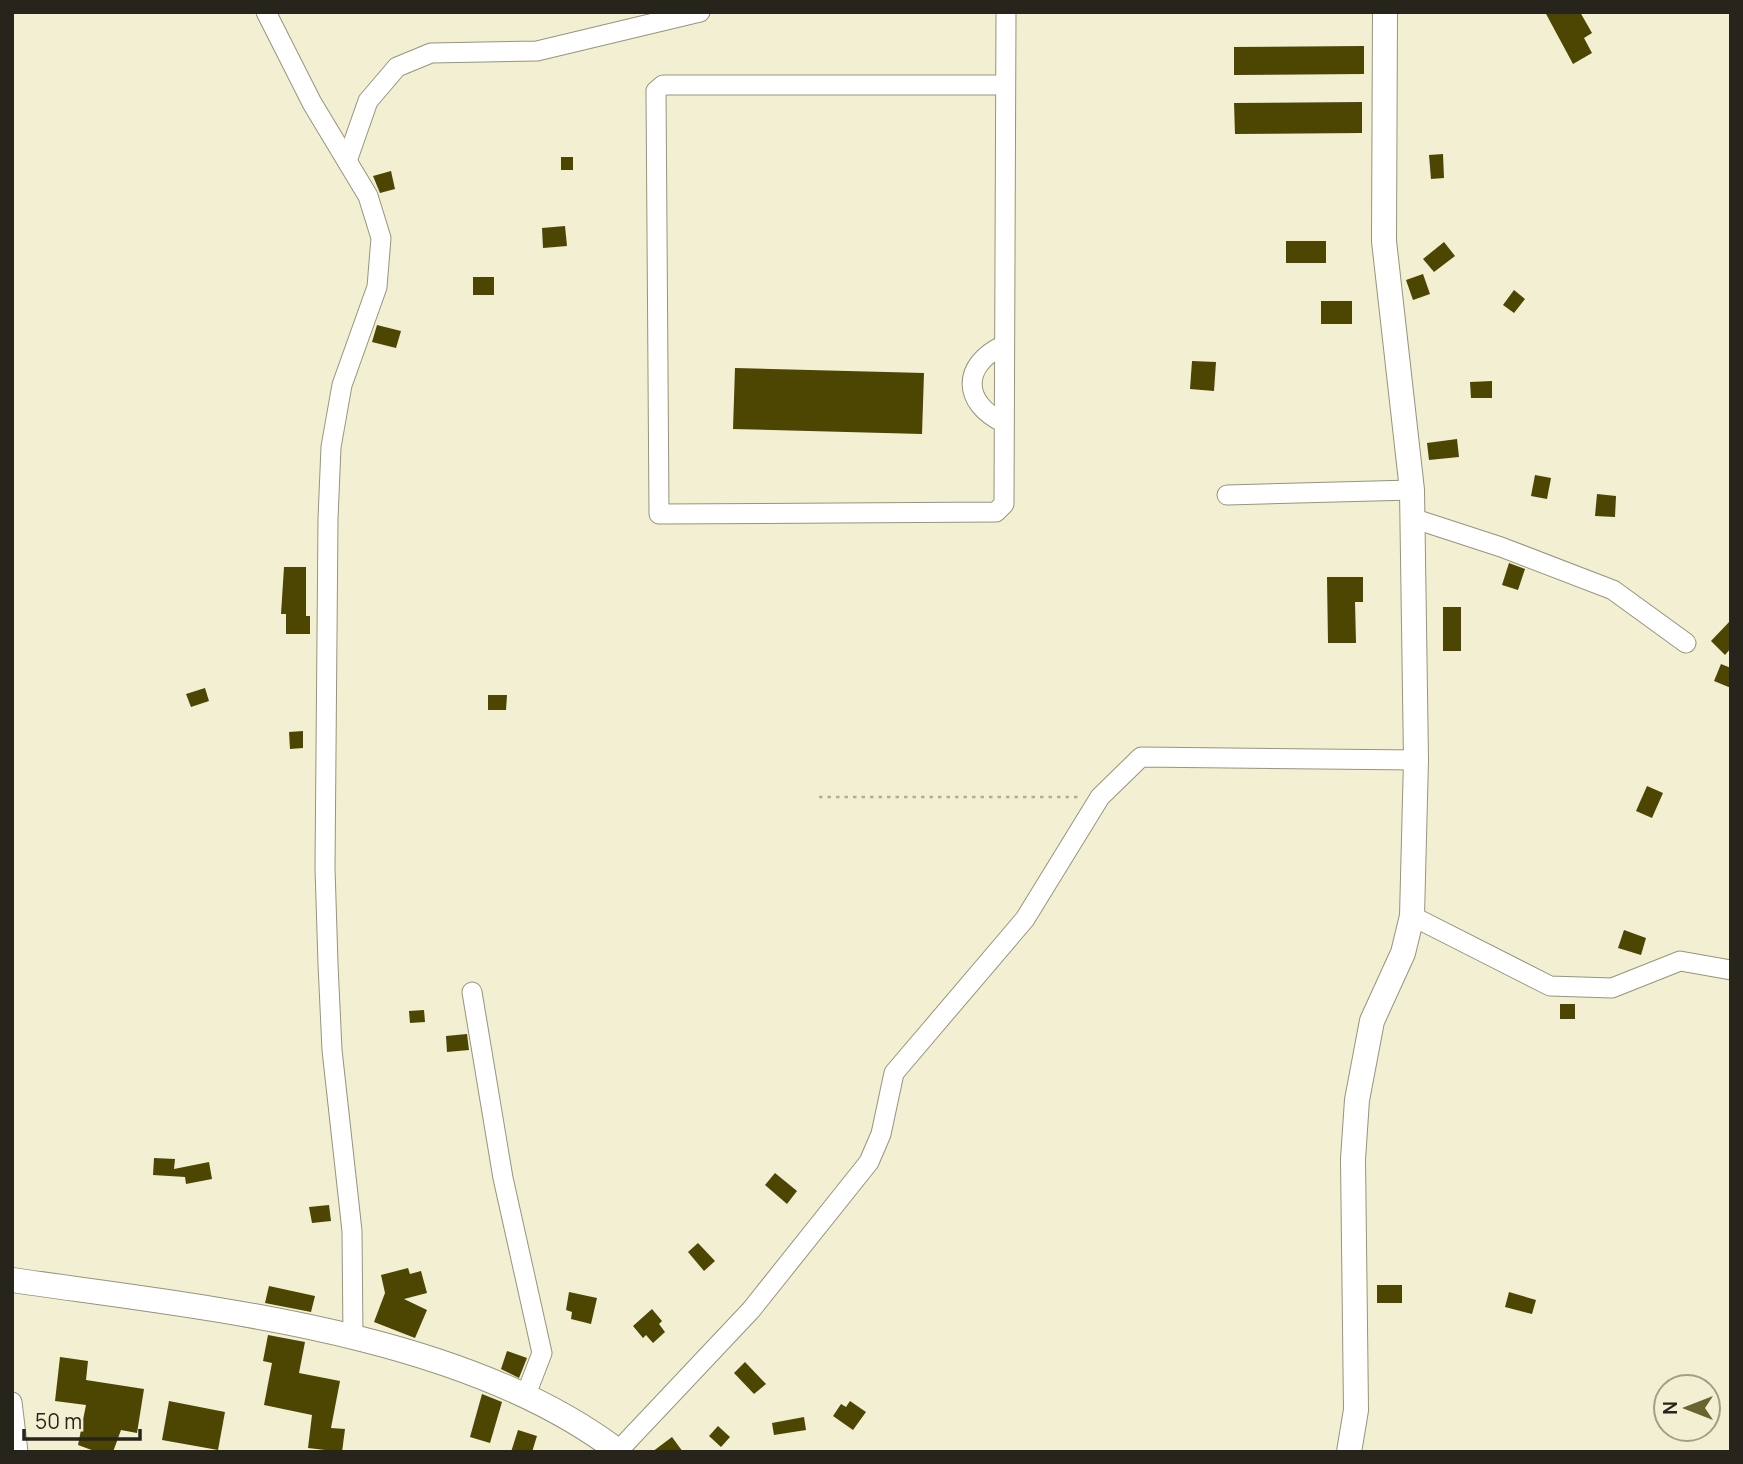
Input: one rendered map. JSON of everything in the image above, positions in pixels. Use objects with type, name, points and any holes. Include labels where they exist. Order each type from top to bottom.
[{"type":"main road","points":[[1349,1452],[1356,1410],[1353,1160],[1357,1100],[1372,1021],[1403,953],[1412,916],[1416,760],[1412,490],[1384,241],[1385,12]]},
{"type":"main road","points":[[12,1280],[164,1302],[353,1336],[470,1373],[580,1425],[619,1451]]},
{"type":"street","points":[[266,12],[312,103],[368,196],[381,239],[377,287],[342,385],[331,447],[328,519],[325,867],[332,1050],[352,1231],[353,1336]]},
{"type":"street","points":[[347,161],[368,101],[397,67],[430,53],[537,51],[700,12]]},
{"type":"street","points":[[1005,85],[663,85],[656,91],[659,514],[996,512],[1004,504],[1006,12]]},
{"type":"street","points":[[1004,345],[982,358],[976,367],[972,384],[975,400],[981,410],[1004,423]]},
{"type":"street","points":[[1227,495],[1412,490]]},
{"type":"street","points":[[1412,518],[1501,547],[1613,590],[1686,643]]},
{"type":"street","points":[[619,1451],[751,1310],[869,1162],[881,1134],[894,1073],[1025,919],[1100,797],[1141,757],[1416,760]]},
{"type":"street","points":[[1412,916],[1550,986],[1612,988],[1680,961],[1731,970]]},
{"type":"street","points":[[472,992],[503,1178],[542,1353],[525,1397]]},
{"type":"street","points":[[12,1402],[18,1452]]},
{"type":"path","points":[[819,797],[1100,797]]},
{"type":"building","points":[[1545,12],[1580,12],[1592,33],[1584,38],[1592,53],[1573,64]]},
{"type":"building","points":[[1364,46],[1364,74],[1234,75],[1234,47]]},
{"type":"building","points":[[1362,102],[1362,133],[1235,134],[1234,103]]},
{"type":"building","points":[[1443,154],[1444,178],[1431,179],[1429,155]]},
{"type":"building","points":[[561,157],[573,157],[573,170],[561,170]]},
{"type":"building","points":[[391,171],[395,189],[380,193],[373,176]]},
{"type":"building","points":[[565,226],[567,246],[543,248],[542,228]]},
{"type":"building","points":[[1286,241],[1326,241],[1326,263],[1286,263]]},
{"type":"building","points":[[1444,242],[1455,256],[1434,272],[1423,259]]},
{"type":"building","points":[[1423,274],[1430,294],[1413,300],[1406,280]]},
{"type":"building","points":[[473,277],[494,277],[494,295],[473,295]]},
{"type":"building","points":[[1514,290],[1525,299],[1514,313],[1503,305]]},
{"type":"building","points":[[1321,301],[1352,301],[1352,324],[1321,324]]},
{"type":"building","points":[[377,325],[401,331],[396,348],[372,342]]},
{"type":"building","points":[[1192,361],[1216,362],[1214,391],[1190,389]]},
{"type":"building","points":[[735,368],[924,373],[922,434],[733,429]]},
{"type":"building","points":[[1492,381],[1492,398],[1471,398],[1470,382]]},
{"type":"building","points":[[1457,439],[1459,457],[1429,460],[1427,443]]},
{"type":"building","points":[[1535,475],[1551,478],[1547,499],[1531,496]]},
{"type":"building","points":[[1597,494],[1616,496],[1615,517],[1595,516]]},
{"type":"building","points":[[1509,563],[1525,569],[1518,590],[1502,585]]},
{"type":"building","points":[[284,567],[306,567],[306,616],[310,616],[310,634],[286,634],[286,614],[281,614]]},
{"type":"building","points":[[1327,577],[1363,577],[1363,602],[1355,602],[1356,643],[1328,643]]},
{"type":"building","points":[[1443,607],[1461,607],[1461,651],[1443,651]]},
{"type":"building","points":[[1731,620],[1731,648],[1725,655],[1711,641]]},
{"type":"building","points":[[1721,664],[1731,668],[1731,688],[1714,681]]},
{"type":"building","points":[[205,688],[209,701],[191,707],[186,694]]},
{"type":"building","points":[[488,695],[507,695],[506,710],[488,710]]},
{"type":"building","points":[[303,731],[303,748],[290,749],[289,732]]},
{"type":"building","points":[[1647,786],[1663,793],[1652,818],[1636,811]]},
{"type":"building","points":[[1624,930],[1646,938],[1641,955],[1618,948]]},
{"type":"building","points":[[1560,1004],[1575,1004],[1575,1019],[1560,1019]]},
{"type":"building","points":[[424,1010],[425,1022],[410,1023],[409,1011]]},
{"type":"building","points":[[467,1034],[469,1050],[447,1052],[446,1036]]},
{"type":"building","points":[[154,1158],[175,1159],[174,1169],[209,1162],[212,1179],[186,1184],[185,1177],[153,1175]]},
{"type":"building","points":[[775,1173],[797,1191],[787,1204],[765,1185]]},
{"type":"building","points":[[329,1205],[331,1221],[312,1223],[309,1207]]},
{"type":"building","points":[[698,1243],[715,1261],[704,1271],[688,1252]]},
{"type":"building","points":[[408,1268],[410,1274],[421,1271],[427,1293],[404,1299],[427,1310],[415,1338],[374,1322],[385,1293],[381,1275]]},
{"type":"building","points":[[1377,1285],[1402,1285],[1402,1303],[1377,1303]]},
{"type":"building","points":[[269,1286],[315,1296],[311,1312],[265,1303]]},
{"type":"building","points":[[569,1292],[597,1298],[591,1324],[571,1319],[572,1312],[566,1310]]},
{"type":"building","points":[[1509,1292],[1536,1300],[1532,1314],[1505,1307]]},
{"type":"building","points":[[652,1309],[662,1321],[659,1324],[665,1332],[653,1343],[646,1335],[643,1338],[633,1326]]},
{"type":"building","points":[[268,1335],[305,1342],[299,1373],[340,1381],[331,1428],[345,1429],[342,1452],[308,1448],[312,1415],[264,1405],[272,1363],[263,1361]]},
{"type":"building","points":[[507,1351],[527,1358],[519,1378],[501,1369]]},
{"type":"building","points":[[60,1357],[88,1361],[86,1380],[144,1389],[137,1433],[121,1430],[113,1452],[97,1452],[78,1445],[86,1405],[55,1401]]},
{"type":"building","points":[[745,1362],[766,1384],[754,1394],[734,1373]]},
{"type":"building","points":[[482,1394],[502,1402],[490,1443],[470,1437]]},
{"type":"building","points":[[169,1401],[225,1412],[218,1450],[162,1440]]},
{"type":"building","points":[[850,1401],[866,1412],[853,1430],[833,1416],[841,1404],[846,1407]]},
{"type":"building","points":[[804,1417],[806,1430],[774,1435],[772,1423]]},
{"type":"building","points":[[718,1426],[730,1437],[721,1447],[709,1436]]},
{"type":"building","points":[[518,1430],[537,1436],[532,1452],[511,1452]]},
{"type":"building","points":[[672,1437],[683,1452],[652,1452]]}]
